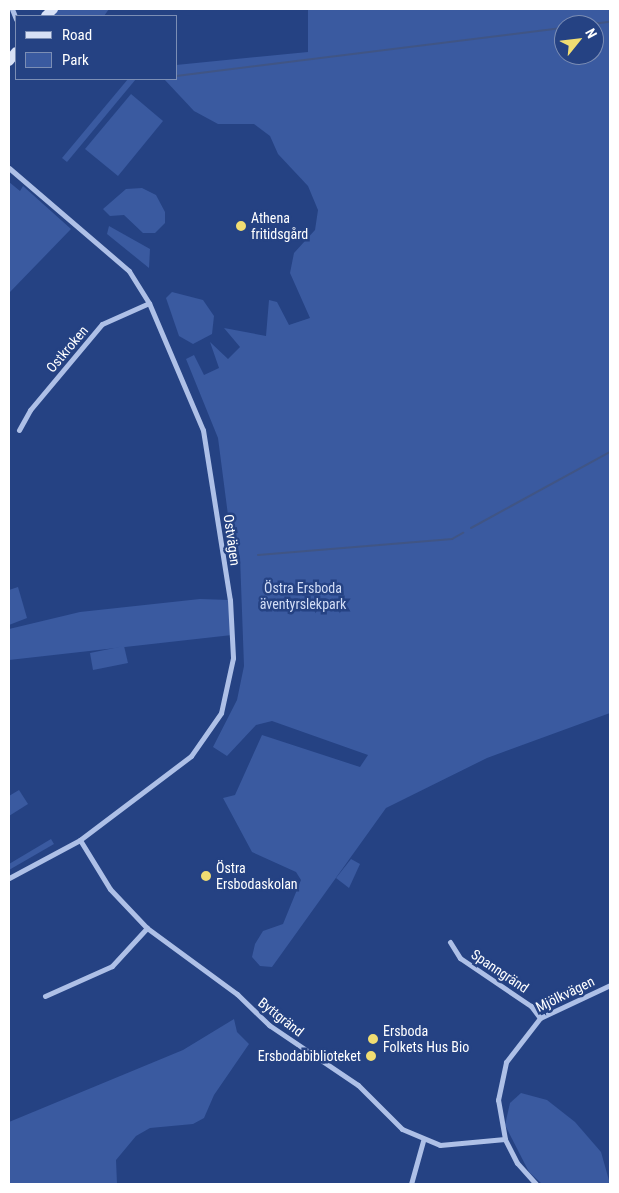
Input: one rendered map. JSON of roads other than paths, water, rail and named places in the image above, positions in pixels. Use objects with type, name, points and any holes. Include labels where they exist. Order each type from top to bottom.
[{"type":"street","name":"Ostvägen","points":[[9,168],[129,271],[149,303],[207,447],[230,600],[232,677],[214,727],[191,756],[80,840],[9,878]]},
{"type":"street","name":"Ostkroken","points":[[19,430],[30,410],[102,324],[149,303]]},
{"type":"street","name":"Byttgränd","points":[[80,840],[110,889],[148,928],[236,994],[269,1024],[358,1085],[402,1129],[423,1141],[461,1145],[505,1139]]},
{"type":"street","points":[[44,996],[112,966],[148,928]]},
{"type":"street","name":"Spanngränd","points":[[450,942],[460,958],[531,1006],[540,1018]]},
{"type":"street","name":"Mjölkvägen","points":[[536,1184],[517,1163],[505,1139],[498,1100],[502,1075],[514,1046],[540,1018],[610,985]]},
{"type":"street","points":[[411,1184],[423,1141]]},
{"type":"waterway","points":[[604,23],[610,22]]},
{"type":"waterway","points":[[178,76],[554,29]]},
{"type":"waterway","points":[[471,528],[610,452]]},
{"type":"waterway","points":[[258,555],[452,539],[463,533]]},
{"type":"place","name":"Athena fritidsgård","points":[[241,226]]},
{"type":"place","name":"Östra Ersbodaskolan","points":[[206,876]]},
{"type":"place","name":"Ersboda Folkets Hus Bio","points":[[373,1039]]},
{"type":"place","name":"Ersbodabiblioteket","points":[[371,1056]]},
{"type":"park label","name":"Östra Ersboda äventyrslekpark","points":[[303,596]]}]
